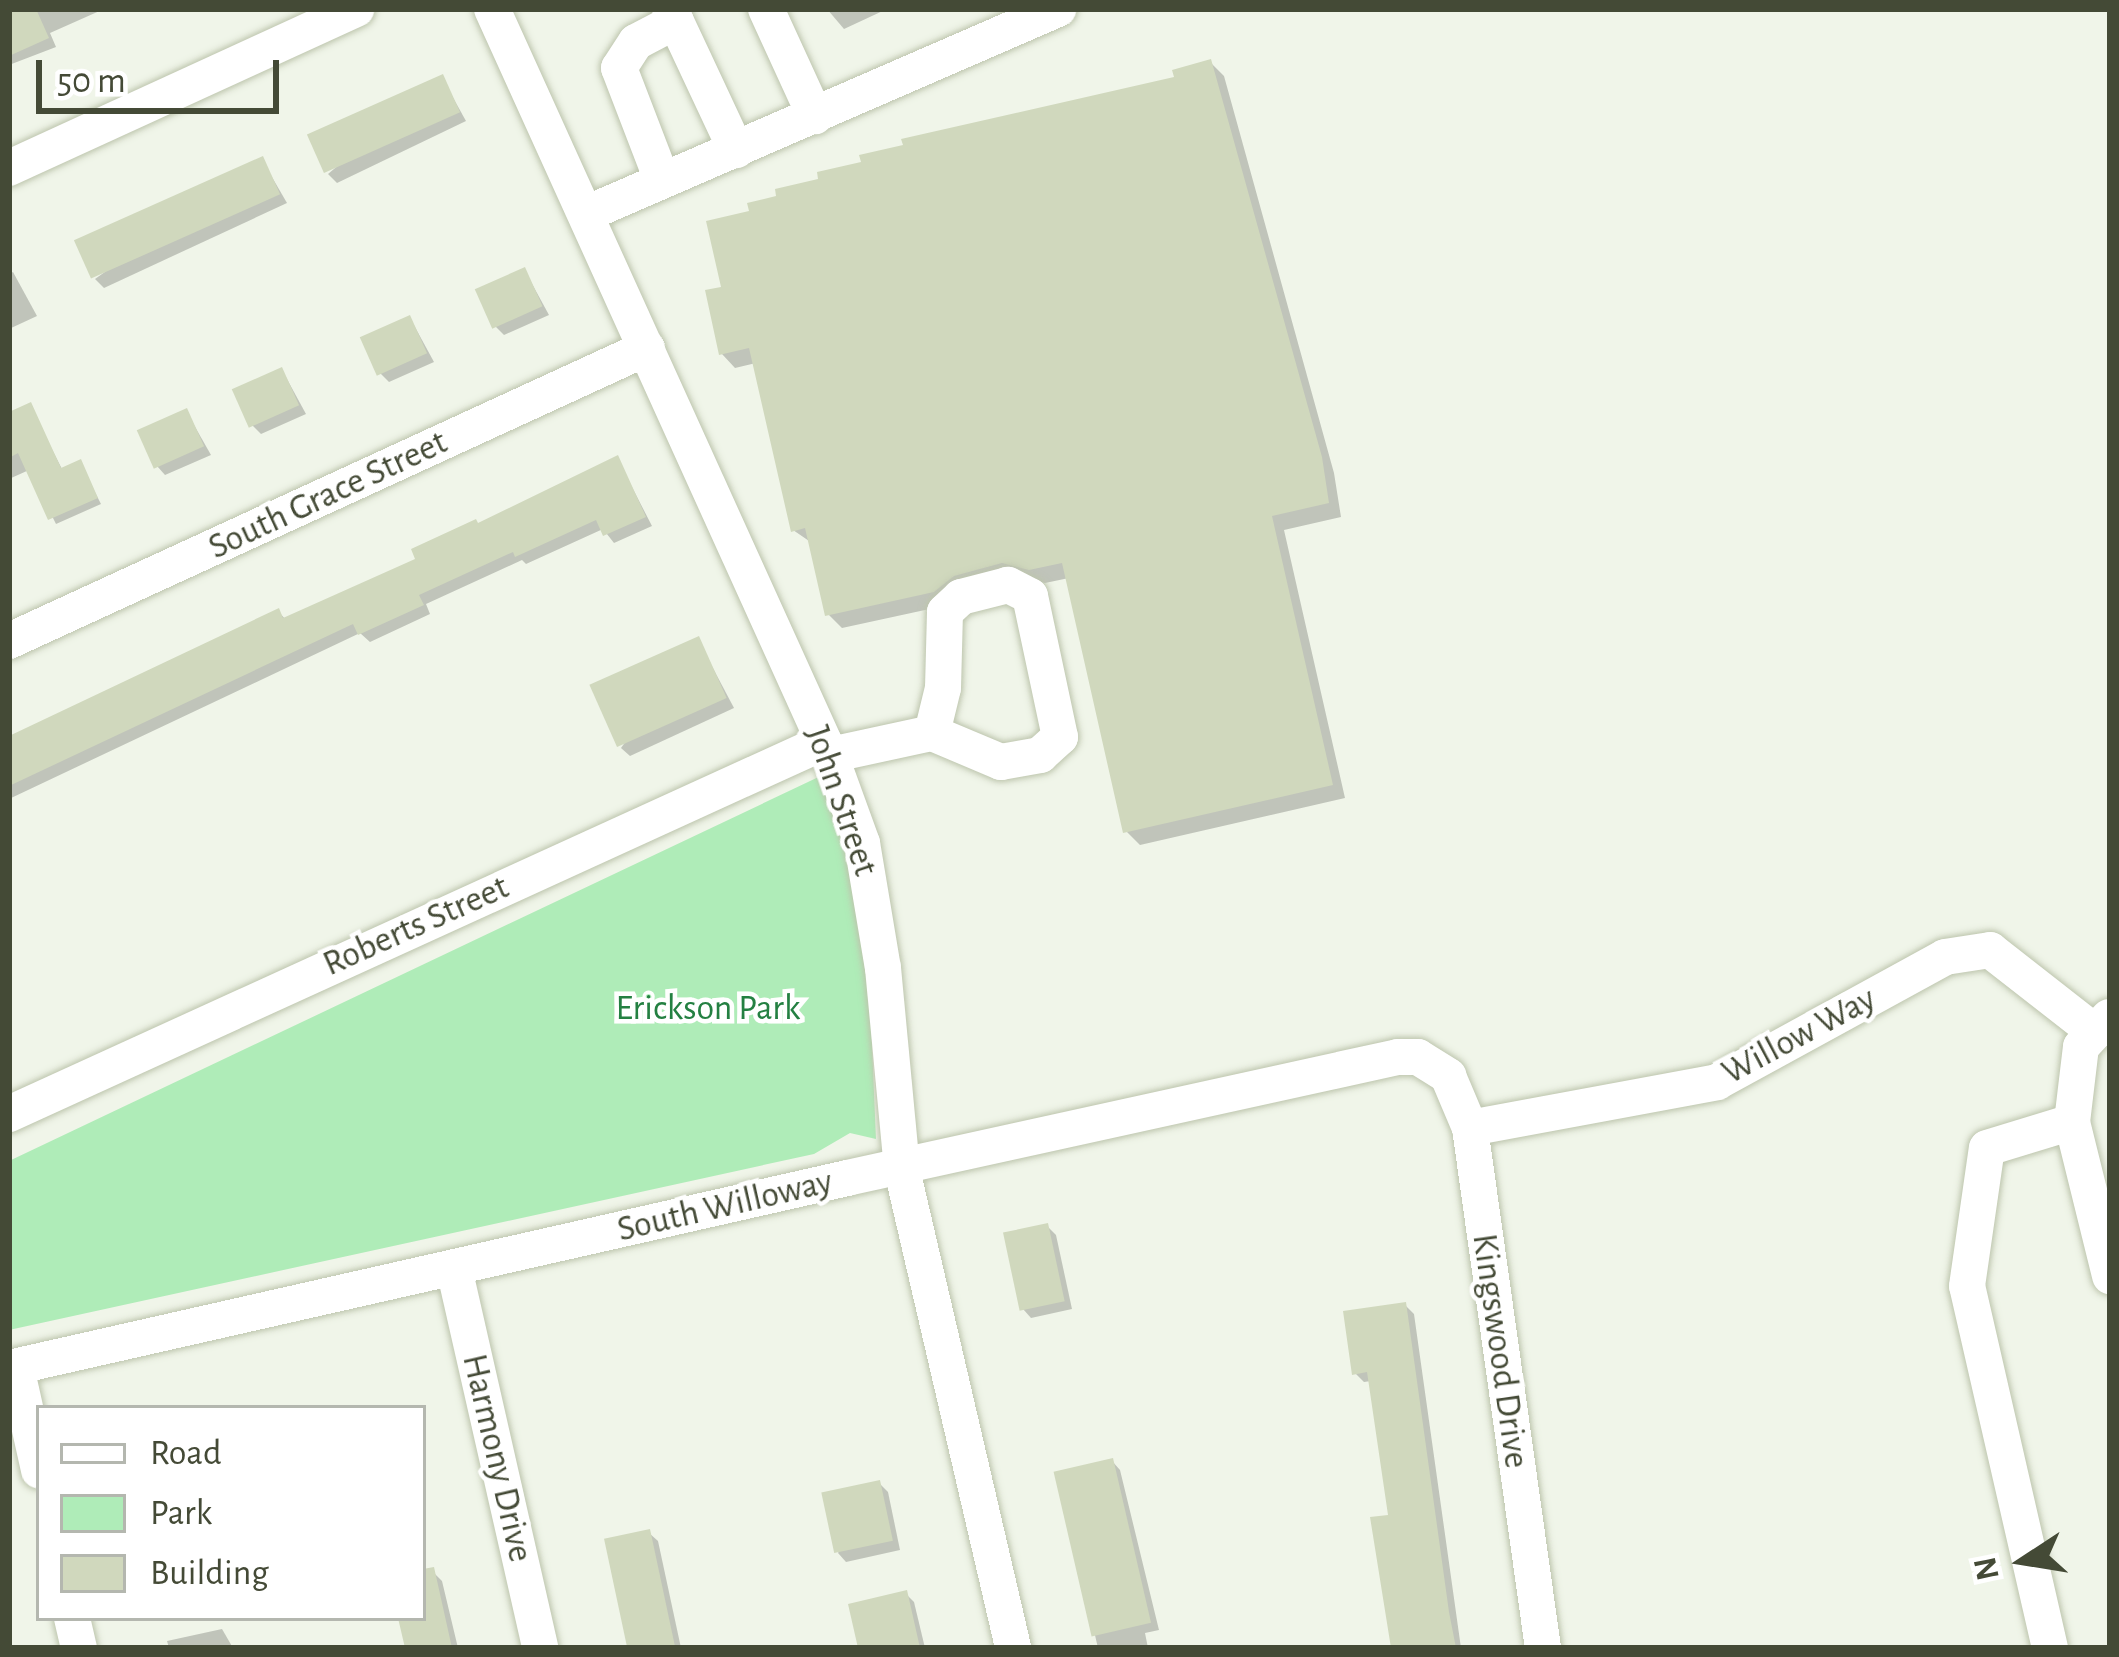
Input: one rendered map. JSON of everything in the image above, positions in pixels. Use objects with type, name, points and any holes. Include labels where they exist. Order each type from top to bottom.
[{"type":"street","points":[[9,169],[356,9]]},
{"type":"street","name":"John Street","points":[[492,9],[827,748],[862,842],[874,898],[902,1170],[1013,1648]]},
{"type":"street","points":[[766,9],[815,116]]},
{"type":"street","points":[[586,214],[1049,11]]},
{"type":"street","points":[[662,180],[619,68],[636,42],[673,15],[736,150]]},
{"type":"street","name":"South Grace Street","points":[[9,641],[646,348]]},
{"type":"street","points":[[1008,585],[1030,596],[1060,737],[1040,754],[1001,762],[932,733],[943,688],[946,612],[961,597],[1008,585]]},
{"type":"street","name":"Roberts Street","points":[[9,1114],[827,748],[932,733]]},
{"type":"street","name":"Willow Way","points":[[1470,1128],[1717,1082],[1945,957],[1990,950],[2103,1024]]},
{"type":"street","points":[[2103,1024],[2081,1046],[2072,1122],[2110,1276]]},
{"type":"street","name":"South Willoway","points":[[12,1368],[1397,1057],[1418,1057],[1432,1065]]},
{"type":"street","name":"Kingswood Drive","points":[[1432,1065],[1457,1089],[1470,1128],[1544,1648]]},
{"type":"street","points":[[2050,1648],[1967,1286],[1987,1148],[2072,1122]]},
{"type":"street","name":"Harmony Drive","points":[[454,1268],[540,1648]]},
{"type":"street","points":[[12,1368],[36,1459]]},
{"type":"green space","name":"Erickson Park","points":[[827,773],[866,905],[876,1139],[850,1133],[814,1154],[9,1330],[9,1161]]},
{"type":"building","points":[[9,9],[36,9],[49,38],[9,56]]},
{"type":"building","points":[[1211,59],[1322,457],[1329,503],[1272,516],[1333,785],[1123,833],[1062,563],[1029,570],[1002,563],[954,576],[934,592],[825,616],[805,528],[791,532],[749,348],[719,355],[705,290],[721,287],[706,221],[749,211],[747,203],[776,196],[775,189],[818,179],[817,172],[861,162],[859,155],[903,145],[901,139],[1174,77],[1172,70]]},
{"type":"building","points":[[443,74],[460,112],[324,173],[307,135]]},
{"type":"building","points":[[263,156],[280,194],[91,279],[74,240]]},
{"type":"building","points":[[525,267],[542,306],[492,329],[475,289]]},
{"type":"building","points":[[410,315],[427,353],[377,376],[360,337]]},
{"type":"building","points":[[282,367],[299,405],[249,428],[232,389]]},
{"type":"building","points":[[31,402],[61,468],[81,459],[98,498],[48,520],[18,453],[9,458],[9,412]]},
{"type":"building","points":[[187,408],[204,446],[154,469],[137,430]]},
{"type":"building","points":[[618,455],[646,517],[603,536],[596,520],[515,557],[513,552],[419,595],[424,605],[358,635],[353,624],[9,786],[9,736],[279,608],[283,618],[415,559],[411,549],[476,519],[478,523]]},
{"type":"building","points":[[699,636],[727,698],[617,747],[589,685]]},
{"type":"building","points":[[1048,1223],[1065,1301],[1020,1311],[1003,1233]]},
{"type":"building","points":[[1406,1302],[1456,1648],[1391,1648],[1370,1517],[1388,1515],[1367,1372],[1352,1375],[1343,1311]]},
{"type":"building","points":[[1113,1458],[1151,1623],[1092,1636],[1054,1472]]},
{"type":"building","points":[[880,1480],[893,1541],[834,1553],[821,1492]]},
{"type":"building","points":[[650,1529],[675,1648],[627,1648],[604,1539]]},
{"type":"building","points":[[434,1567],[452,1648],[405,1648],[399,1621],[426,1621],[426,1568]]},
{"type":"building","points":[[907,1590],[920,1648],[858,1648],[848,1604]]}]
